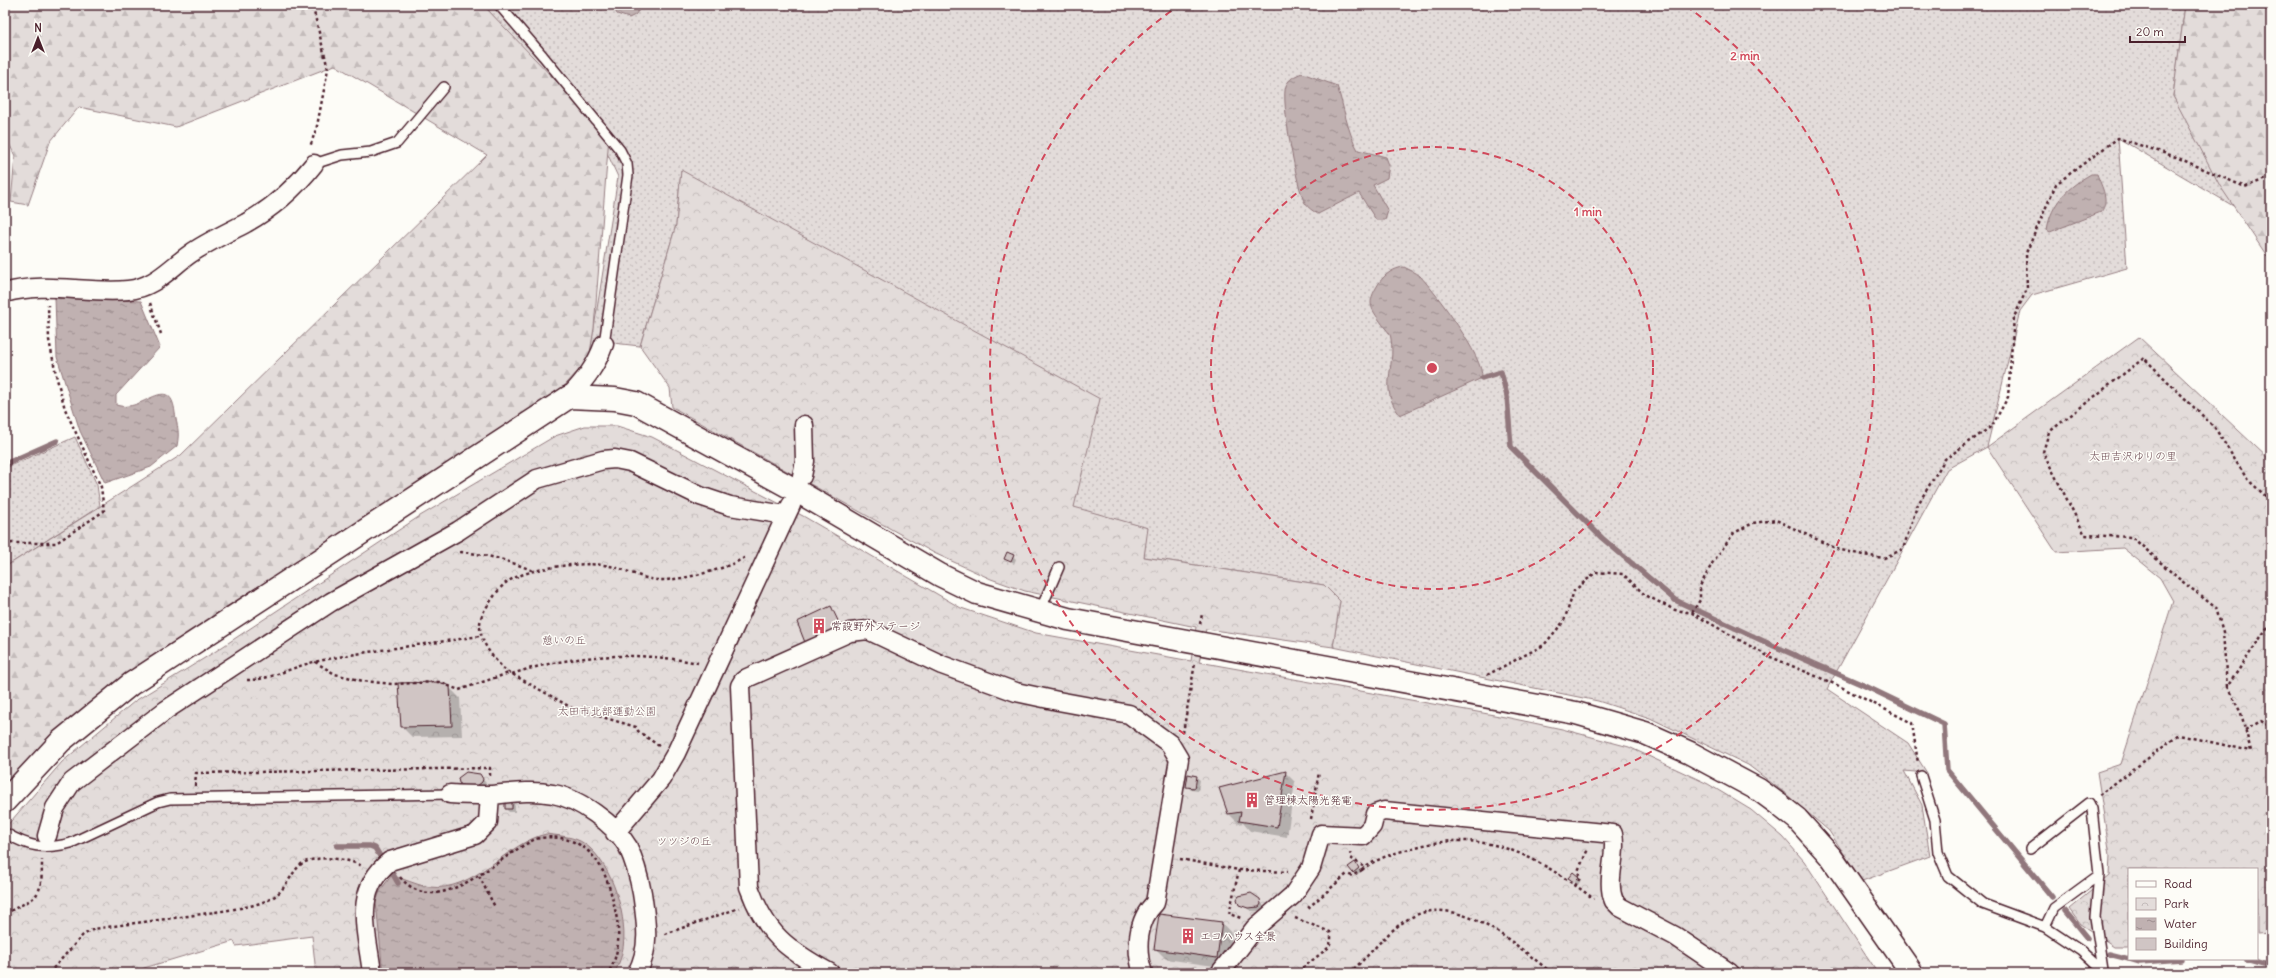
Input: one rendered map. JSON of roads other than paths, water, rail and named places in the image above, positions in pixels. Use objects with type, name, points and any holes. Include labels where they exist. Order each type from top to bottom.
[{"type":"street","points":[[5,293],[28,288],[53,288],[90,292],[130,290],[144,287],[191,254],[272,207],[300,182],[314,164]]},
{"type":"street","points":[[5,801],[61,741],[131,684],[568,397],[588,378],[597,362],[604,344]]},
{"type":"street","points":[[568,397],[615,399],[636,403],[797,491],[940,575],[977,593],[1039,612],[1068,619],[1175,640],[1576,712],[1645,733],[1690,753],[1759,790],[1797,819],[1815,838],[1912,973]]},
{"type":"street","points":[[802,476],[805,461],[804,425]]},
{"type":"street","points":[[47,836],[54,808],[72,782],[166,710],[331,602],[428,548],[537,479],[602,460],[615,459],[630,462],[700,496],[730,506],[788,510],[674,756],[661,779],[615,833]]},
{"type":"street","points":[[830,973],[783,943],[773,934],[754,902],[747,877],[740,686],[747,678],[850,632],[868,630],[942,665],[1010,690],[1058,702],[1129,714],[1170,744],[1179,759],[1156,903],[1147,911],[1138,944],[1138,958],[1143,973]]},
{"type":"street","points":[[450,794],[490,795],[538,792],[566,797],[597,815],[627,845],[640,881],[647,939],[644,955],[637,973]]},
{"type":"street","points":[[372,973],[364,906],[370,883],[376,874],[390,861],[475,835],[488,822],[490,795]]},
{"type":"street","points":[[1220,973],[1255,928],[1293,895],[1311,868],[1321,834],[1355,837],[1363,836],[1369,832],[1375,814],[1379,812],[1590,830],[1613,834],[1615,841],[1611,878],[1614,902],[1620,907],[1675,936],[1730,973]]},
{"type":"lane","points":[[499,5],[544,56],[612,141],[627,164],[626,197],[604,344]]},
{"type":"lane","points":[[314,164],[342,155],[372,152],[397,143],[444,87]]},
{"type":"lane","points":[[1039,612],[1059,567]]},
{"type":"lane","points":[[1921,776],[1935,820],[1938,852],[1948,876],[1983,904],[2045,927],[2081,952],[2104,971]]},
{"type":"lane","points":[[5,833],[21,843],[44,847],[58,847],[71,843],[158,802],[170,799],[450,794]]},
{"type":"lane","points":[[2030,849],[2089,803],[2092,809],[2099,875],[2095,917],[2104,971]]},
{"type":"lane","points":[[2045,927],[2054,908],[2099,875]]},
{"type":"water","points":[[612,5],[643,5],[635,15],[629,18],[617,14]]},
{"type":"water","points":[[1302,73],[1337,86],[1348,127],[1358,150],[1386,157],[1389,165],[1387,178],[1373,185],[1388,211],[1385,220],[1376,220],[1359,193],[1318,214],[1309,208],[1305,203],[1298,181],[1290,144],[1285,108],[1286,86],[1292,78]]},
{"type":"water","points":[[2091,174],[2097,174],[2103,189],[2105,203],[2101,212],[2050,232],[2047,230],[2052,212],[2062,197],[2075,184]]},
{"type":"water","points":[[1404,267],[1420,276],[1447,310],[1475,356],[1481,368],[1482,378],[1400,415],[1390,396],[1389,378],[1392,350],[1391,338],[1373,311],[1371,302],[1375,290],[1384,277],[1393,270]]},
{"type":"water","points":[[55,298],[141,301],[160,347],[116,395],[116,405],[125,406],[135,404],[163,394],[169,396],[173,402],[178,429],[177,446],[151,467],[105,483],[80,431],[57,357]]},
{"type":"water","points":[[546,834],[581,841],[595,853],[611,878],[621,909],[624,940],[621,958],[615,973],[383,973],[376,902],[380,891],[391,876],[429,887],[445,887],[461,883],[517,847],[531,839]]},
{"type":"waterway","points":[[1482,378],[1501,372],[1507,396],[1511,447],[1602,538],[1675,600],[1863,685],[1944,724],[1947,770],[2052,897]]},
{"type":"waterway","points":[[5,464],[57,441]]},
{"type":"waterway","points":[[337,846],[370,846],[375,848],[383,861]]},
{"type":"waterway","points":[[390,869],[398,883]]},
{"type":"waterway","points":[[2065,911],[2087,938]]},
{"type":"waterway","points":[[2109,954],[2128,959]]},
{"type":"waterway","points":[[2133,960],[2140,962],[2167,960]]},
{"type":"waterway","points":[[2250,960],[2271,966]]},
{"type":"place","name":"常設野外ステージ","points":[[819,626]]},
{"type":"place","name":"管理棟太陽光発電","points":[[1252,800]]},
{"type":"place","name":"エコハウス全景","points":[[1188,936]]},
{"type":"park label","name":"太田吉沢ゆりの里","points":[[2133,456]]},
{"type":"park label","name":"憩いの丘","points":[[564,640]]},
{"type":"park label","name":"太田市北部運動公園","points":[[607,711]]},
{"type":"park label","name":"ツツジの丘","points":[[684,841]]}]
